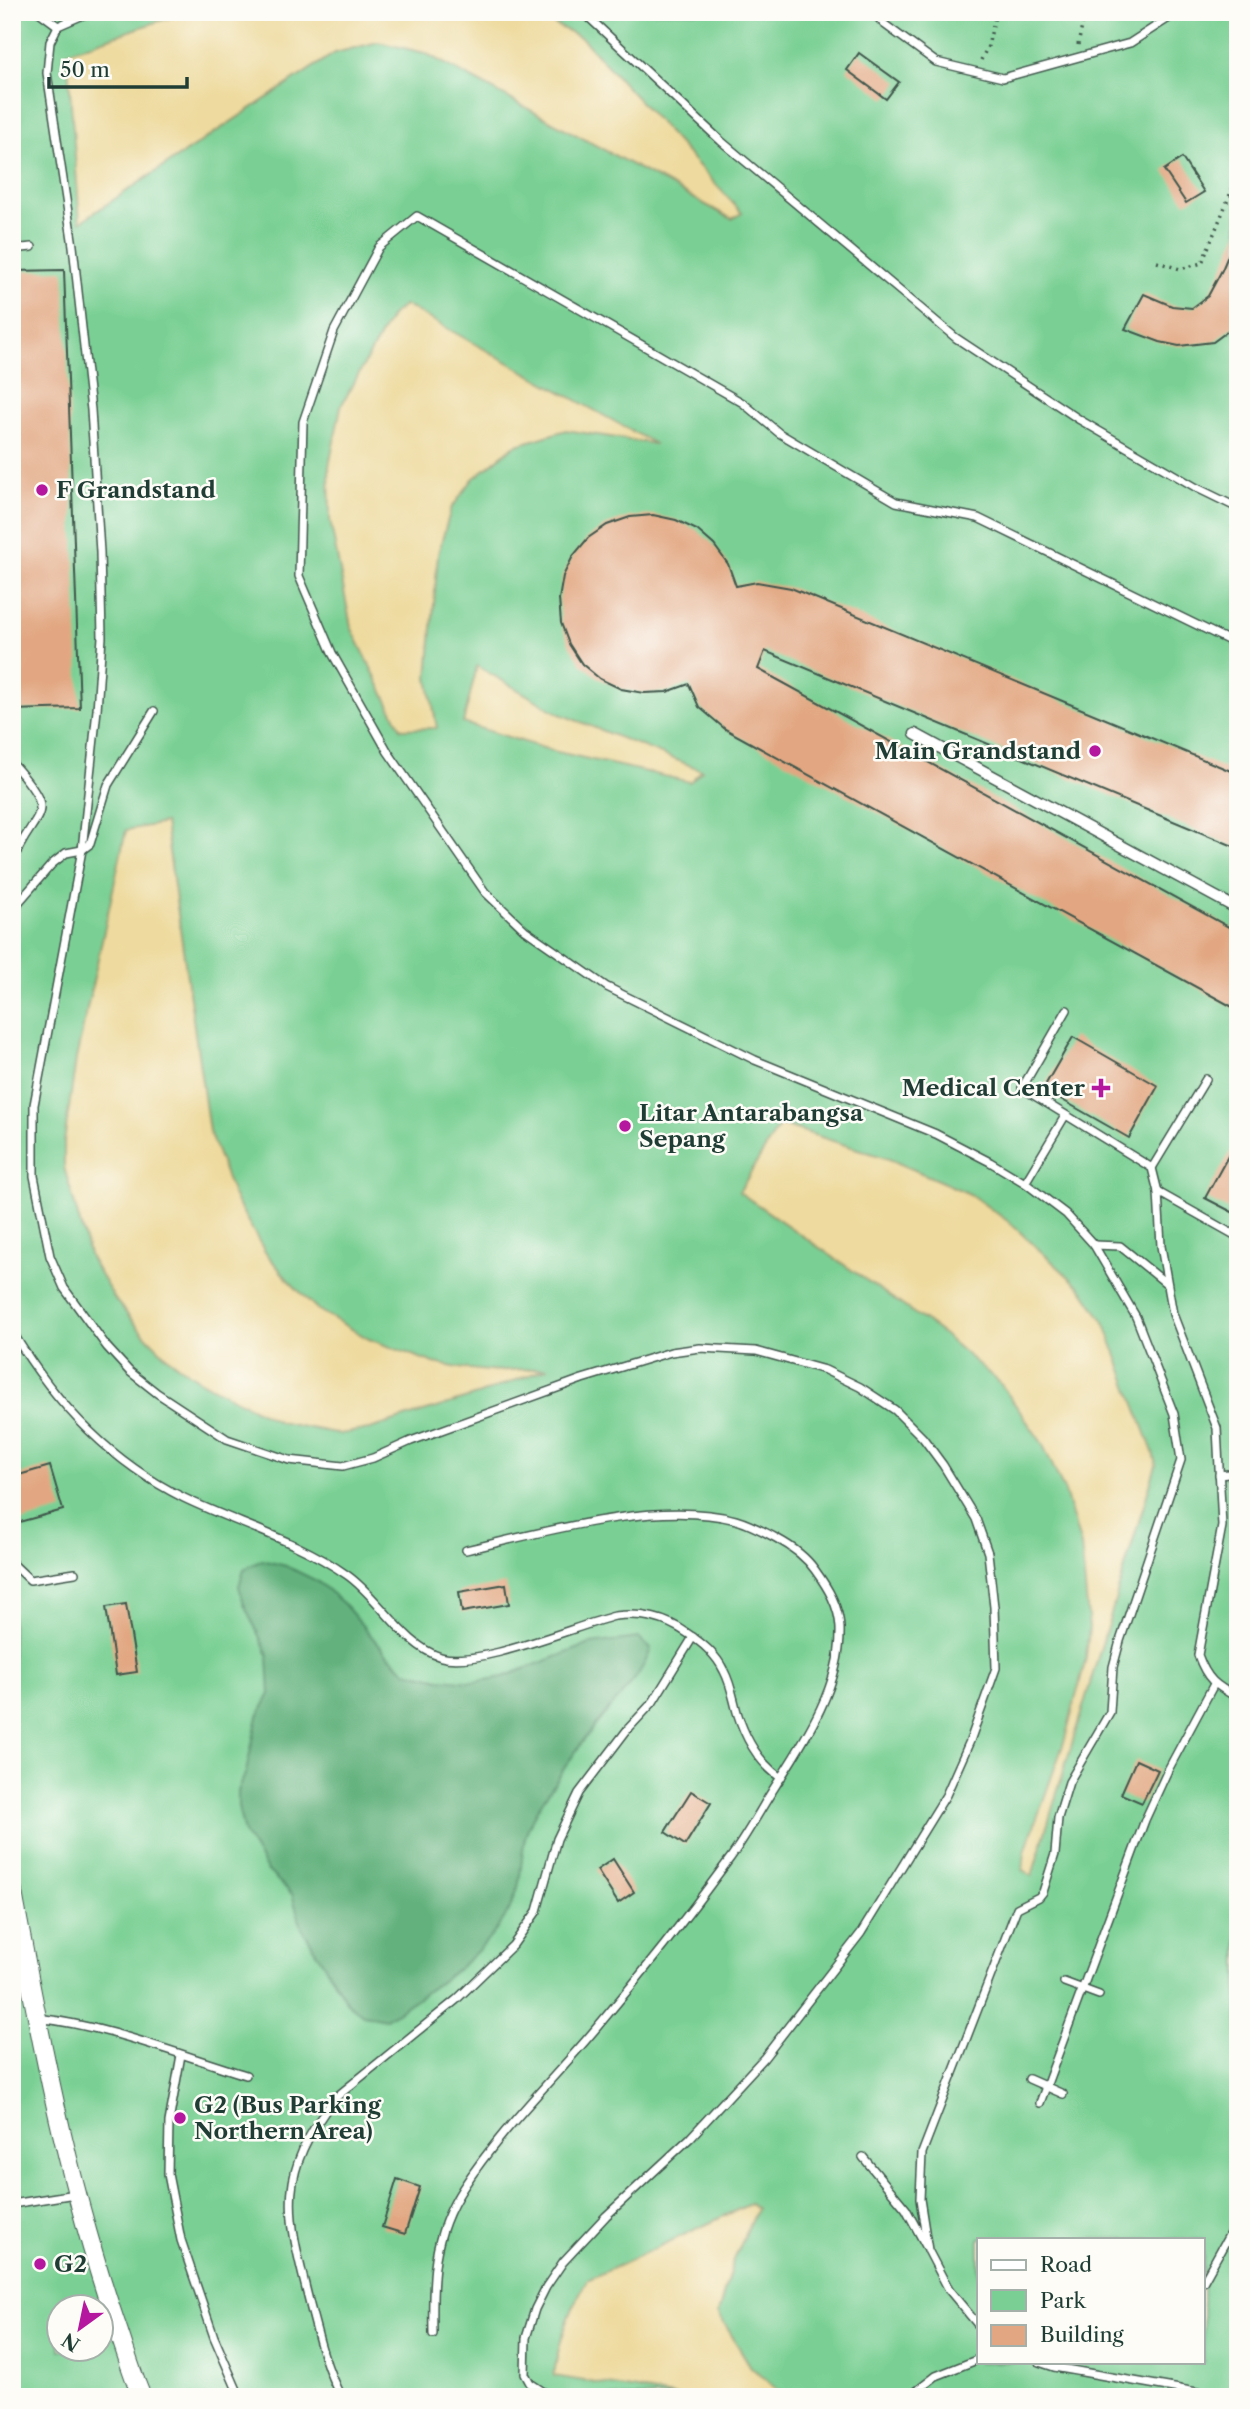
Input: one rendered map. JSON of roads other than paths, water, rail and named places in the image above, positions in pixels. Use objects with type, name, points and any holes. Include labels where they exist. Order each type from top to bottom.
[{"type":"street","points":[[915,734],[1238,909]]},
{"type":"street","points":[[12,1887],[75,2193],[99,2273],[142,2397]]},
{"type":"lane","points":[[39,12],[58,26]]},
{"type":"lane","points":[[90,12],[58,26],[50,42],[47,73],[76,273],[91,410],[100,552],[102,637],[82,850],[34,1105],[34,1176],[50,1256],[64,1288],[107,1347],[129,1371],[157,1393],[227,1440],[289,1461],[343,1466],[373,1458],[411,1441],[582,1379],[671,1352],[700,1348],[756,1351],[825,1370],[860,1387],[895,1410],[923,1438],[976,1519],[988,1553],[994,1607],[996,1668],[970,1741],[946,1795],[861,1933],[764,2058],[690,2138],[606,2217],[563,2263],[546,2287],[535,2309],[526,2338],[525,2374],[530,2383],[551,2397]]},
{"type":"lane","points":[[583,12],[722,141],[956,338],[1080,420],[1197,488],[1238,508]]},
{"type":"lane","points":[[873,12],[884,24],[936,62],[1003,78],[1129,43],[1178,12]]},
{"type":"lane","points":[[928,2250],[920,2199],[922,2153],[1017,1908],[1039,1897],[1043,1892],[1055,1854],[1058,1818],[1069,1782],[1110,1712],[1113,1667],[1120,1642],[1181,1460],[1174,1414],[1136,1317],[1094,1245],[1066,1214],[1025,1183],[936,1134],[755,1060],[607,987],[524,930],[485,892],[388,752],[332,653],[299,576],[303,422],[334,331],[379,247],[416,216],[743,403],[779,433],[896,502],[978,518],[1238,645]]},
{"type":"lane","points":[[12,249],[32,247]]},
{"type":"lane","points":[[13,907],[65,853],[82,850],[90,844],[108,785],[154,711]]},
{"type":"lane","points":[[12,763],[38,794],[41,807],[38,818],[12,863]]},
{"type":"lane","points":[[1067,1010],[1022,1088],[1152,1168],[1158,1192],[1161,1246],[1173,1314],[1217,1429],[1222,1526],[1198,1655],[1204,1671],[1214,1684],[1238,1698]]},
{"type":"lane","points":[[1152,1168],[1206,1079]]},
{"type":"lane","points":[[1025,1183],[1065,1116]]},
{"type":"lane","points":[[1158,1192],[1238,1237]]},
{"type":"lane","points":[[1094,1245],[1120,1246],[1167,1285]]},
{"type":"lane","points":[[12,1331],[31,1364],[56,1398],[97,1439],[127,1463],[184,1498],[284,1541],[345,1573],[372,1596],[406,1634],[428,1651],[441,1657],[469,1658],[536,1641],[595,1621],[635,1614],[665,1620],[704,1645],[724,1671],[746,1737],[759,1759],[781,1778]]},
{"type":"lane","points":[[1219,1475],[1238,1473]]},
{"type":"lane","points":[[433,2334],[432,2274],[436,2247],[463,2188],[514,2122],[599,2025],[730,1859],[818,1714],[838,1651],[840,1628],[836,1606],[810,1563],[786,1543],[739,1521],[695,1514],[602,1520],[466,1550]]},
{"type":"lane","points":[[12,1563],[30,1580],[75,1573]]},
{"type":"lane","points":[[341,2397],[332,2381],[315,2322],[290,2212],[294,2175],[301,2151],[335,2098],[456,2000],[513,1945],[537,1911],[557,1839],[579,1793],[653,1702],[693,1637]]},
{"type":"lane","points":[[1040,2103],[1155,1795],[1214,1684]]},
{"type":"lane","points":[[1064,1982],[1099,1995]]},
{"type":"lane","points":[[37,2018],[98,2029],[246,2075]]},
{"type":"lane","points":[[181,2055],[169,2122],[169,2174],[181,2240],[214,2337],[240,2397]]},
{"type":"lane","points":[[1029,2079],[1063,2094]]},
{"type":"lane","points":[[863,2157],[906,2209],[949,2290],[977,2324]]},
{"type":"lane","points":[[12,2204],[75,2193]]},
{"type":"lane","points":[[1204,2280],[1238,2219]]},
{"type":"lane","points":[[909,2397],[936,2375],[977,2360]]},
{"type":"lane","points":[[1046,2364],[1225,2397]]},
{"type":"place","name":"F Grandstand","points":[[42,490]]},
{"type":"place","name":"Main Grandstand","points":[[1095,751]]},
{"type":"place","name":"Medical Center","points":[[1101,1088]]},
{"type":"place","name":"Litar Antarabangsa Sepang","points":[[625,1126]]},
{"type":"place","name":"G2 (Bus Parking Northern Area)","points":[[180,2118]]},
{"type":"place","name":"G2","points":[[40,2264]]}]
